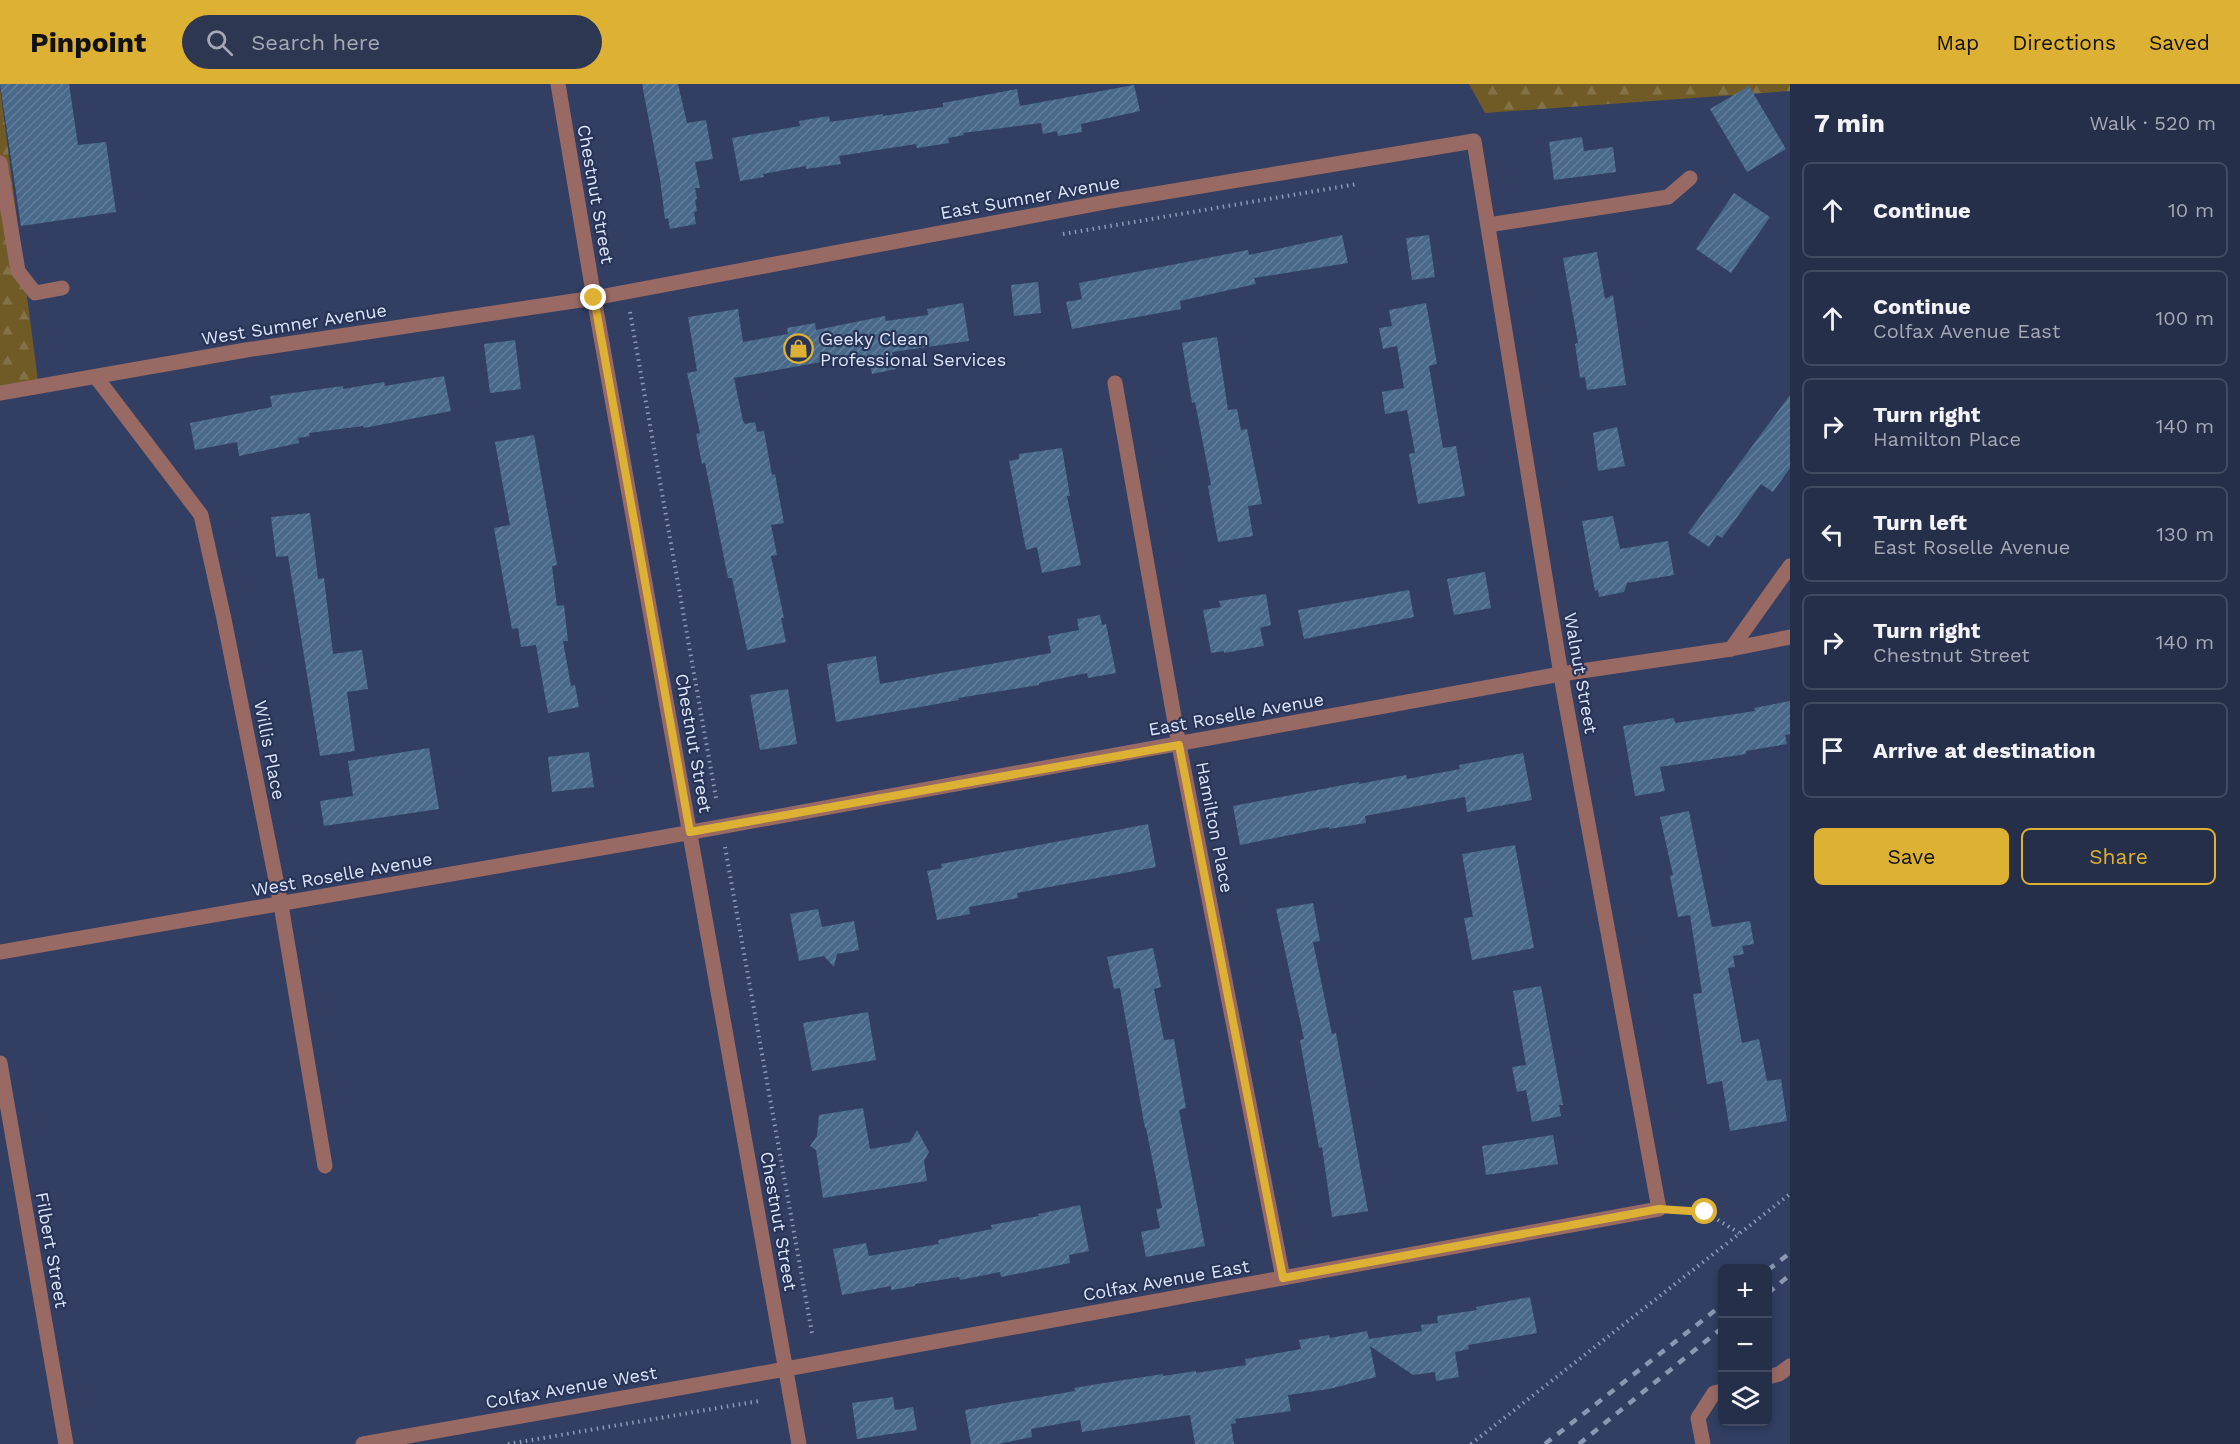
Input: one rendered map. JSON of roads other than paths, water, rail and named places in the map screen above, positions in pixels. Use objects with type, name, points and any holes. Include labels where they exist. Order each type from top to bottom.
[{"type":"street","name":"Chestnut Street","points":[[558,84],[594,298],[799,1444]]},
{"type":"street","name":"East Sumner Avenue","points":[[594,298],[1106,202],[1474,141]]},
{"type":"street","name":"Walnut Street","points":[[1474,141],[1561,674],[1659,1209]]},
{"type":"street","points":[[0,163],[18,271],[35,292],[62,288]]},
{"type":"street","points":[[1488,225],[1668,197],[1690,178]]},
{"type":"street","name":"West Sumner Avenue","points":[[0,393],[246,350],[594,298]]},
{"type":"street","name":"Willis Place","points":[[96,376],[201,515],[281,905],[325,1166]]},
{"type":"street","name":"Hamilton Place","points":[[1115,383],[1179,745],[1283,1278]]},
{"type":"street","points":[[1731,649],[1790,566]]},
{"type":"street","name":"East Roselle Avenue","points":[[690,832],[1561,674],[1731,649],[1790,637]]},
{"type":"street","name":"West Roselle Avenue","points":[[0,952],[281,905],[690,832]]},
{"type":"street","name":"Filbert Street","points":[[0,1063],[66,1444]]},
{"type":"street","name":"Colfax Avenue East","points":[[786,1369],[1659,1209]]},
{"type":"street","points":[[1772,1376],[1790,1366]]},
{"type":"street","name":"Colfax Avenue West","points":[[369,1444],[786,1369]]},
{"type":"street","points":[[1703,1444],[1698,1418],[1714,1393],[1718,1392]]},
{"type":"railway","points":[[1772,1267],[1790,1253]]},
{"type":"railway","points":[[1772,1290],[1790,1275]]},
{"type":"railway","points":[[1545,1444],[1718,1308]]},
{"type":"railway","points":[[1579,1444],[1718,1331]]},
{"type":"place","name":"Geeky Clean Professional Services","points":[[799,348]]}]
